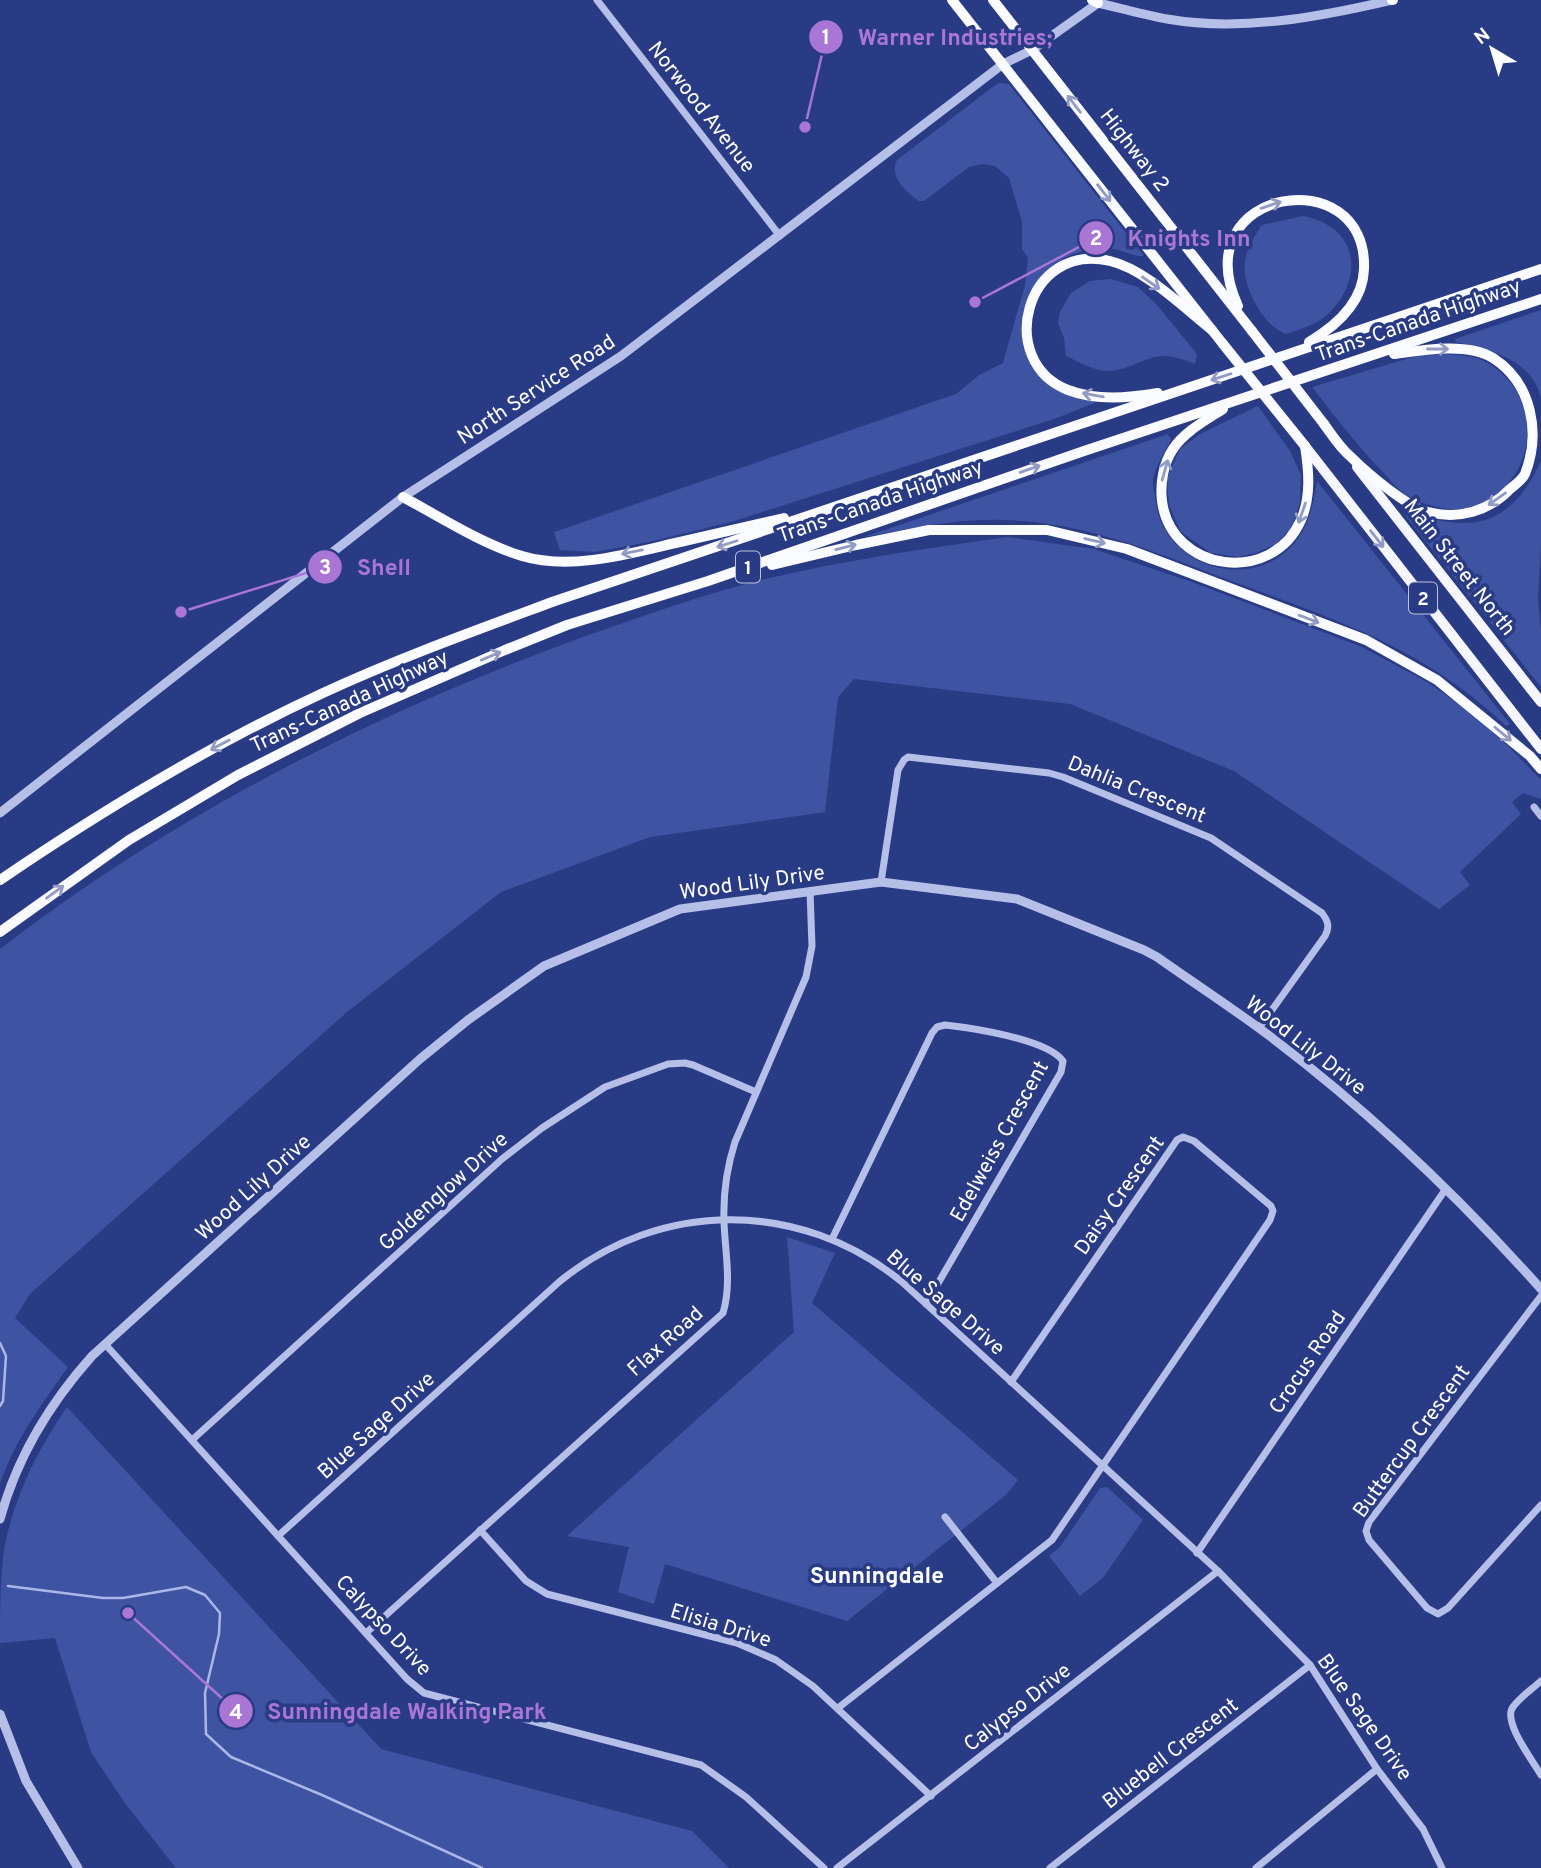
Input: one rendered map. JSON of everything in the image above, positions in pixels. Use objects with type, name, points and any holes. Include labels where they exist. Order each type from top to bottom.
[{"type":"highway","name":"2","points":[[952,0],[1305,446]]},
{"type":"highway","name":"Highway 2","points":[[993,0],[1349,456],[1409,504],[1428,512],[1462,515],[1496,503],[1525,475],[1536,439],[1530,400],[1521,383],[1492,357],[1474,351],[1437,348],[1371,356]]},
{"type":"highway","points":[[1249,328],[1233,295],[1229,275],[1230,251],[1244,221],[1264,206],[1289,200],[1309,199],[1338,213],[1350,223],[1362,243],[1364,278],[1359,293],[1342,317],[1322,335],[1284,356]]},
{"type":"highway","points":[[1185,389],[1109,398],[1066,390],[1040,370],[1033,356],[1026,323],[1029,305],[1037,288],[1048,275],[1059,268],[1089,258],[1112,261],[1148,280],[1212,330]]},
{"type":"highway","name":"Trans-Canada Highway","points":[[0,880],[123,799],[214,748],[323,693],[414,654],[555,601],[1541,269]]},
{"type":"highway","name":"Trans-Canada Highway","points":[[0,932],[129,840],[306,739],[360,713],[567,625],[708,581],[1084,450],[1541,299]]},
{"type":"highway","points":[[1233,401],[1174,447],[1167,462],[1160,487],[1164,512],[1174,533],[1189,549],[1207,559],[1231,564],[1259,559],[1280,548],[1300,522],[1306,504],[1309,475],[1305,446]]},
{"type":"highway","points":[[403,497],[491,543],[523,556],[560,562],[650,549],[842,505]]},
{"type":"highway","points":[[708,581],[929,530],[1047,530],[1127,549],[1366,640],[1437,680],[1541,769]]},
{"type":"main road","name":"2","points":[[1305,446],[1541,749]]},
{"type":"main road","name":"Main Street North","points":[[1349,456],[1541,702]]},
{"type":"street","name":"Norwood Avenue","points":[[597,0],[780,236]]},
{"type":"street","points":[[1097,1],[1168,20],[1237,24],[1291,20],[1392,0]]},
{"type":"street","name":"North Service Road","points":[[0,813],[403,497],[621,356],[1003,64],[1032,50],[1097,1]]},
{"type":"street","name":"Dahlia Crescent","points":[[881,882],[898,770],[908,757],[1049,773],[1063,777],[1211,838],[1326,918],[1328,930],[1325,936],[1259,1028]]},
{"type":"street","points":[[1534,807],[1541,816]]},
{"type":"street","name":"Wood Lily Drive","points":[[0,1519],[16,1472],[41,1422],[80,1369],[104,1344],[419,1059],[468,1020],[544,966],[669,912],[881,882],[1026,902],[1151,954],[1259,1028],[1375,1124],[1503,1246],[1541,1289]]},
{"type":"street","name":"Flax Road","points":[[366,1633],[723,1313],[729,1295],[724,1219],[725,1187],[731,1155],[801,991],[810,962],[810,891]]},
{"type":"street","name":"Edelweiss Crescent","points":[[832,1239],[934,1030],[945,1025],[998,1032],[1055,1053],[1063,1062],[1061,1072],[926,1304]]},
{"type":"street","name":"Goldenglow Drive","points":[[192,1440],[502,1159],[542,1128],[605,1087],[668,1064],[685,1063],[756,1092]]},
{"type":"street","name":"Daisy Crescent","points":[[1011,1382],[1177,1140],[1182,1137],[1194,1141],[1267,1202],[1273,1211],[1270,1220],[1103,1466]]},
{"type":"street","name":"Crocus Road","points":[[1198,1553],[1446,1190]]},
{"type":"street","name":"Blue Sage Drive","points":[[278,1536],[582,1264],[609,1248],[680,1224],[724,1219],[788,1225],[832,1239],[878,1263],[1217,1571],[1310,1665],[1377,1769],[1423,1829],[1443,1868]]},
{"type":"street","name":"Buttercup Crescent","points":[[1541,1296],[1368,1522],[1366,1531],[1369,1540],[1427,1608],[1437,1614],[1448,1608],[1541,1505]]},
{"type":"street","name":"Calypso Drive","points":[[104,1344],[407,1679],[424,1693],[701,1765],[746,1797],[824,1868]]},
{"type":"street","points":[[838,1708],[1052,1540],[1103,1466]]},
{"type":"street","points":[[945,1517],[997,1583]]},
{"type":"street","name":"Elisia Drive","points":[[480,1530],[526,1581],[540,1591],[750,1648],[789,1668],[838,1708],[931,1796]]},
{"type":"street","name":"Calypso Drive","points":[[837,1868],[1217,1571]]},
{"type":"street","name":"Bluebell Crescent","points":[[1050,1868],[1310,1665]]},
{"type":"street","points":[[1541,1681],[1511,1708],[1510,1715],[1512,1726],[1541,1775]]},
{"type":"street","points":[[0,1714],[26,1781],[78,1868]]},
{"type":"street","points":[[1256,1868],[1377,1769]]},
{"type":"shaded area","points":[[998,83],[1009,84],[1144,256],[1107,249],[1073,254],[1052,266],[1037,286],[1031,332],[1038,361],[1053,377],[1095,403],[1054,419],[731,522],[595,552],[560,550],[554,532],[956,394],[979,375],[1003,363],[1025,285],[1028,258],[1022,249],[1022,222],[1009,178],[995,166],[982,164],[969,167],[924,201],[919,201],[900,184],[895,172],[897,160]]},
{"type":"shaded area","points":[[1303,216],[1335,230],[1345,241],[1350,254],[1351,269],[1341,299],[1325,317],[1286,334],[1270,323],[1258,308],[1245,275],[1246,256],[1262,225]]},
{"type":"shaded area","points":[[1111,279],[1138,287],[1157,305],[1197,354],[1195,364],[1162,356],[1120,370],[1103,371],[1066,356],[1064,338],[1058,323],[1060,312],[1071,293],[1090,281]]},
{"type":"shaded area","points":[[1541,310],[1541,399],[1529,375],[1520,366],[1496,353],[1456,342],[1455,339]]},
{"type":"shaded area","points":[[1423,354],[1463,355],[1486,362],[1504,375],[1517,392],[1525,411],[1525,452],[1517,471],[1504,488],[1475,506],[1441,508],[1420,502],[1402,492],[1362,449],[1312,387]]},
{"type":"shaded area","points":[[1258,406],[1290,451],[1301,475],[1300,502],[1293,526],[1276,544],[1256,553],[1238,557],[1211,553],[1181,532],[1169,505],[1167,478],[1180,449],[1200,434]]},
{"type":"shaded area","points":[[1168,434],[1171,440],[1156,470],[1153,488],[1161,522],[1172,540],[1187,554],[1205,564],[1225,569],[1245,569],[1266,564],[1284,553],[1298,538],[1311,511],[1317,481],[1510,724],[1506,726],[1442,675],[1374,637],[1302,607],[1101,535],[1049,524],[982,520],[943,523],[864,537]]},
{"type":"shaded area","points":[[1541,461],[1538,599],[1541,687],[1405,515],[1411,512],[1454,523],[1489,519],[1504,511],[1517,499]]},
{"type":"shaded area","points":[[1007,537],[1094,549],[1192,582],[1362,647],[1429,683],[1464,708],[1507,745],[1541,780],[1541,799],[1523,793],[1512,802],[1521,814],[1460,872],[1470,885],[1439,909],[1234,771],[1070,704],[854,679],[838,697],[825,812],[650,837],[501,892],[347,1012],[30,1294],[15,1318],[68,1367],[21,1438],[0,1484],[0,949],[136,854],[280,770],[429,698],[506,666],[648,614],[757,581],[850,561]]},
{"type":"shaded area","points":[[787,1237],[835,1253],[812,1303],[1018,1480],[1006,1495],[847,1621],[665,1564],[654,1604],[618,1592],[629,1547],[567,1536],[794,1332]]},
{"type":"shaded area","points":[[67,1407],[381,1749],[692,1831],[729,1868],[176,1868],[127,1806],[91,1752],[55,1638],[0,1643],[4,1550],[13,1512],[46,1440]]},
{"type":"shaded area","points":[[1107,1487],[1143,1520],[1103,1578],[1080,1596],[1049,1556],[1060,1547],[1100,1488]]},
{"type":"waterway","points":[[0,1343],[6,1356],[3,1401],[0,1406]]},
{"type":"waterway","points":[[8,1586],[103,1598],[123,1598],[186,1587],[205,1595],[220,1613],[219,1634],[205,1693],[206,1734],[231,1757],[482,1868]]},
{"type":"place","name":"Warner Industries;","points":[[805,127]]},
{"type":"place","name":"Knights Inn","points":[[975,302]]},
{"type":"place","name":"Shell","points":[[181,612]]},
{"type":"place","name":"Sunningdale Walking Park","points":[[128,1613]]},
{"type":"district","name":"Sunningdale","points":[[877,1575]]}]
